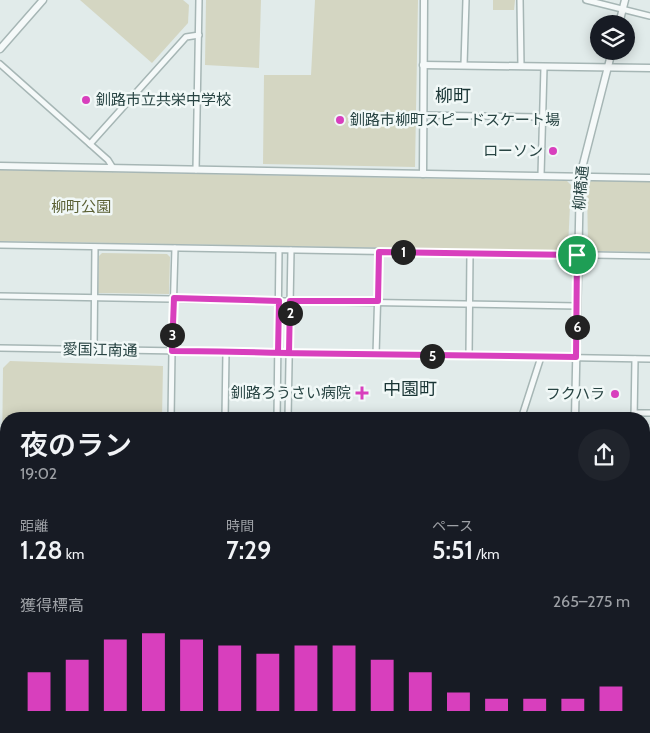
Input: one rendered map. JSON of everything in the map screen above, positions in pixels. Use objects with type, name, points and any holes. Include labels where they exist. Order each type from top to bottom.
[{"type":"street","points":[[0,49],[43,0]]},
{"type":"street","points":[[196,170],[198,0]]},
{"type":"street","points":[[423,174],[424,0]]},
{"type":"street","points":[[464,65],[466,0]]},
{"type":"street","points":[[520,0],[521,66]]},
{"type":"street","points":[[586,0],[650,16]]},
{"type":"street","points":[[621,15],[625,0]]},
{"type":"street","points":[[90,144],[186,37],[199,35]]},
{"type":"street","name":"柳橋通","points":[[575,412],[580,176],[609,60]]},
{"type":"street","points":[[0,64],[108,160],[113,168]]},
{"type":"street","points":[[423,66],[650,68]]},
{"type":"street","points":[[541,175],[541,117],[544,67]]},
{"type":"street","points":[[423,115],[541,117]]},
{"type":"street","points":[[0,166],[650,178]]},
{"type":"street","points":[[0,245],[650,256]]},
{"type":"street","points":[[94,350],[96,247]]},
{"type":"street","points":[[171,412],[175,248]]},
{"type":"street","points":[[277,412],[279,250]]},
{"type":"street","points":[[288,412],[291,250]]},
{"type":"street","points":[[376,355],[379,252]]},
{"type":"street","points":[[469,356],[470,253]]},
{"type":"street","points":[[0,296],[378,301],[577,306]]},
{"type":"street","name":"愛国江南通","points":[[0,348],[650,359]]},
{"type":"street","points":[[224,412],[226,352]]},
{"type":"street","points":[[523,412],[541,357]]},
{"type":"street","points":[[634,412],[635,359]]},
{"type":"green space","points":[[80,0],[183,0],[189,5],[188,23],[152,63]]},
{"type":"green space","points":[[206,0],[261,0],[259,68],[205,65]]},
{"type":"green space","name":"釧路市柳町スピードスケート場","points":[[315,0],[418,0],[415,167],[263,164],[264,75],[311,75]]},
{"type":"green space","points":[[493,0],[515,0],[514,10],[493,10]]},
{"type":"green space","name":"柳町公園","points":[[0,170],[567,181],[571,185],[568,247],[564,251],[0,241]]},
{"type":"green space","points":[[592,180],[650,181],[650,252],[592,251],[588,247],[587,186]]},
{"type":"green space","points":[[102,253],[167,254],[170,257],[169,294],[98,293],[99,256]]},
{"type":"green space","points":[[10,361],[163,366],[162,412],[3,412],[3,368]]},
{"type":"place","name":"釧路市立共栄中学校","points":[[86,100]]},
{"type":"place","name":"釧路市柳町スピードスケート場","points":[[340,120]]},
{"type":"place","name":"ローソン","points":[[553,151]]},
{"type":"place","name":"釧路ろうさい病院","points":[[362,393]]},
{"type":"place","name":"フクハラ","points":[[615,394]]},
{"type":"district","name":"柳町","points":[[453,96]]},
{"type":"district","name":"中園町","points":[[410,389]]},
{"type":"route","points":[[577,255],[379,252],[378,301],[290,301],[289,353],[278,353],[226,352],[198,351],[172,351],[174,298],[279,301],[278,353],[576,357],[577,255]]}]
